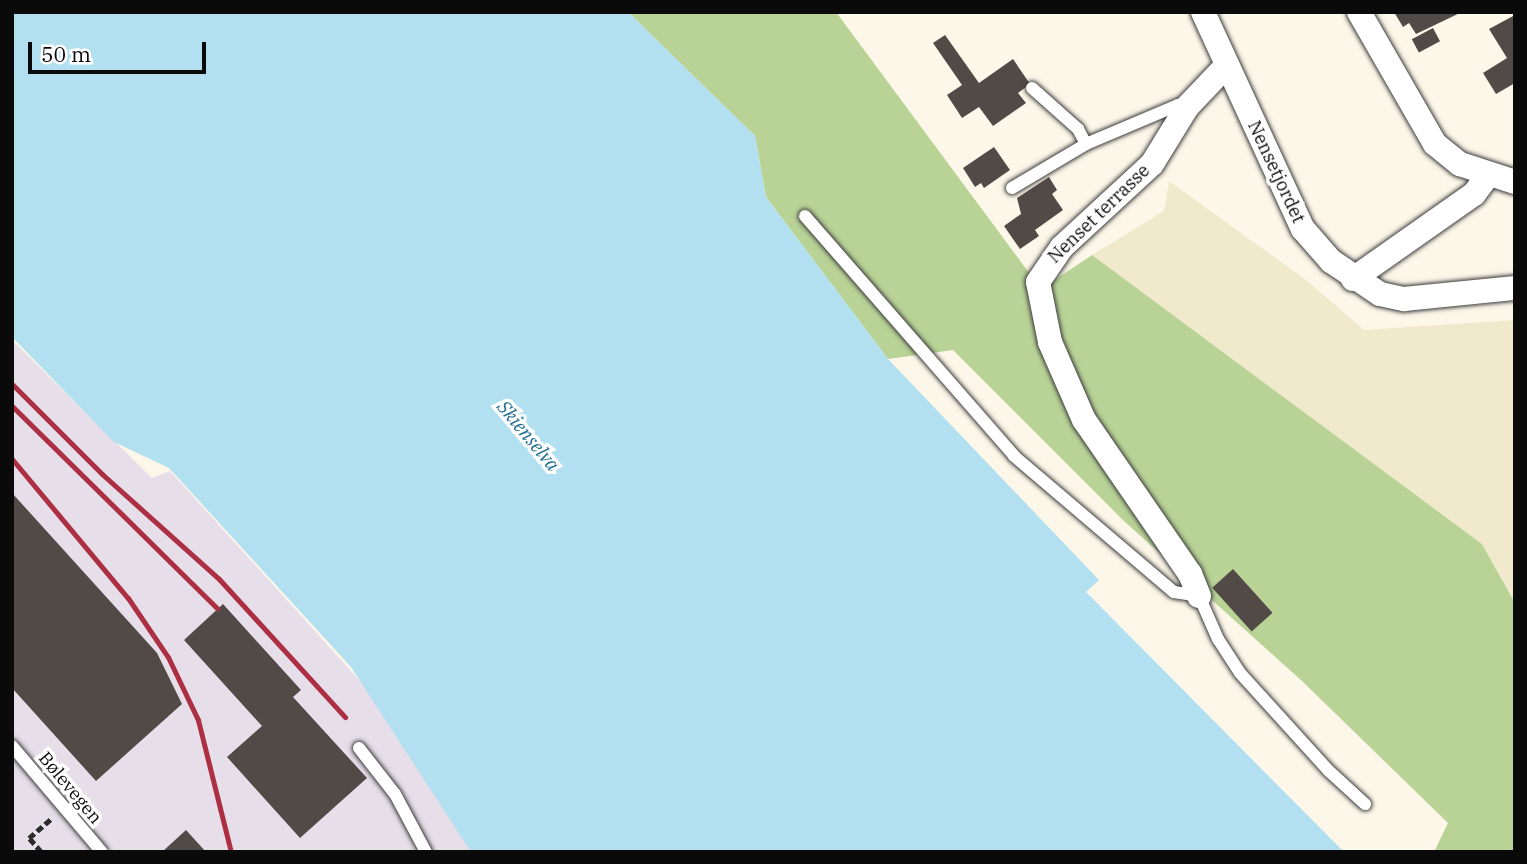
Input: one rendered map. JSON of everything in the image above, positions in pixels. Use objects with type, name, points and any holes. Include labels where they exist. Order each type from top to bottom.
[{"type":"street","name":"Nensetjordet","points":[[1203,12],[1303,229],[1353,279],[1380,294],[1404,299],[1515,288]]},
{"type":"street","points":[[1359,12],[1435,144],[1460,164],[1515,182]]},
{"type":"street","name":"Nenset terrasse","points":[[1199,596],[1190,574],[1084,420],[1050,342],[1038,282],[1062,247],[1152,164],[1187,107],[1227,65]]},
{"type":"street","points":[[1353,279],[1474,194],[1489,174]]},
{"type":"lane","points":[[1032,88],[1078,129],[1086,144]]},
{"type":"lane","points":[[1012,188],[1086,144],[1178,105],[1187,107]]},
{"type":"lane","points":[[805,216],[1014,456],[1174,592],[1199,596],[1218,639],[1240,673],[1365,804]]},
{"type":"lane","name":"Bølevegen","points":[[12,747],[102,852]]},
{"type":"lane","points":[[359,748],[395,794],[426,852]]},
{"type":"path","points":[[41,852],[29,838],[65,807]]},
{"type":"shaded area","points":[[1169,181],[1306,280],[1364,330],[1515,320],[1515,603],[1482,544],[1092,255],[1164,211]]},
{"type":"shaded area","points":[[12,340],[152,478],[170,471],[505,841],[493,852],[12,852]]},
{"type":"green space","points":[[628,12],[836,12],[1041,289],[1092,255],[1482,544],[1515,603],[1515,852],[1434,852],[1448,823],[1302,681],[1125,522],[953,350],[888,359],[766,197],[755,136]]},
{"type":"water","name":"Skienselva","points":[[12,12],[628,12],[755,136],[766,197],[888,359],[1099,580],[1086,592],[1344,852],[471,852],[351,667],[169,468],[114,442],[12,337]]},
{"type":"building","points":[[1394,12],[1462,12],[1416,34],[1409,23],[1403,27]]},
{"type":"building","points":[[1515,15],[1515,83],[1496,94],[1483,73],[1507,58],[1489,29]]},
{"type":"building","points":[[1433,28],[1440,41],[1419,53],[1412,39]]},
{"type":"building","points":[[945,35],[979,83],[1013,59],[1030,84],[1018,93],[1026,103],[993,126],[979,107],[962,118],[947,95],[962,85],[933,43]]},
{"type":"building","points":[[994,147],[1010,170],[984,188],[981,183],[975,187],[963,168]]},
{"type":"building","points":[[1049,177],[1057,190],[1052,194],[1063,210],[1035,230],[1039,236],[1020,249],[1004,226],[1021,214],[1017,198]]},
{"type":"building","points":[[12,493],[157,653],[182,704],[96,781],[12,688]]},
{"type":"building","points":[[1233,569],[1272,613],[1252,632],[1212,588]]},
{"type":"building","points":[[223,604],[301,690],[293,697],[367,778],[300,838],[227,757],[262,726],[184,640]]},
{"type":"building","points":[[186,830],[206,852],[162,852]]},
{"type":"railway","points":[[12,384],[102,474],[219,579],[345,717]]},
{"type":"railway","points":[[12,406],[217,608]]},
{"type":"railway","points":[[12,459],[128,598],[168,657],[198,720],[231,852]]}]
